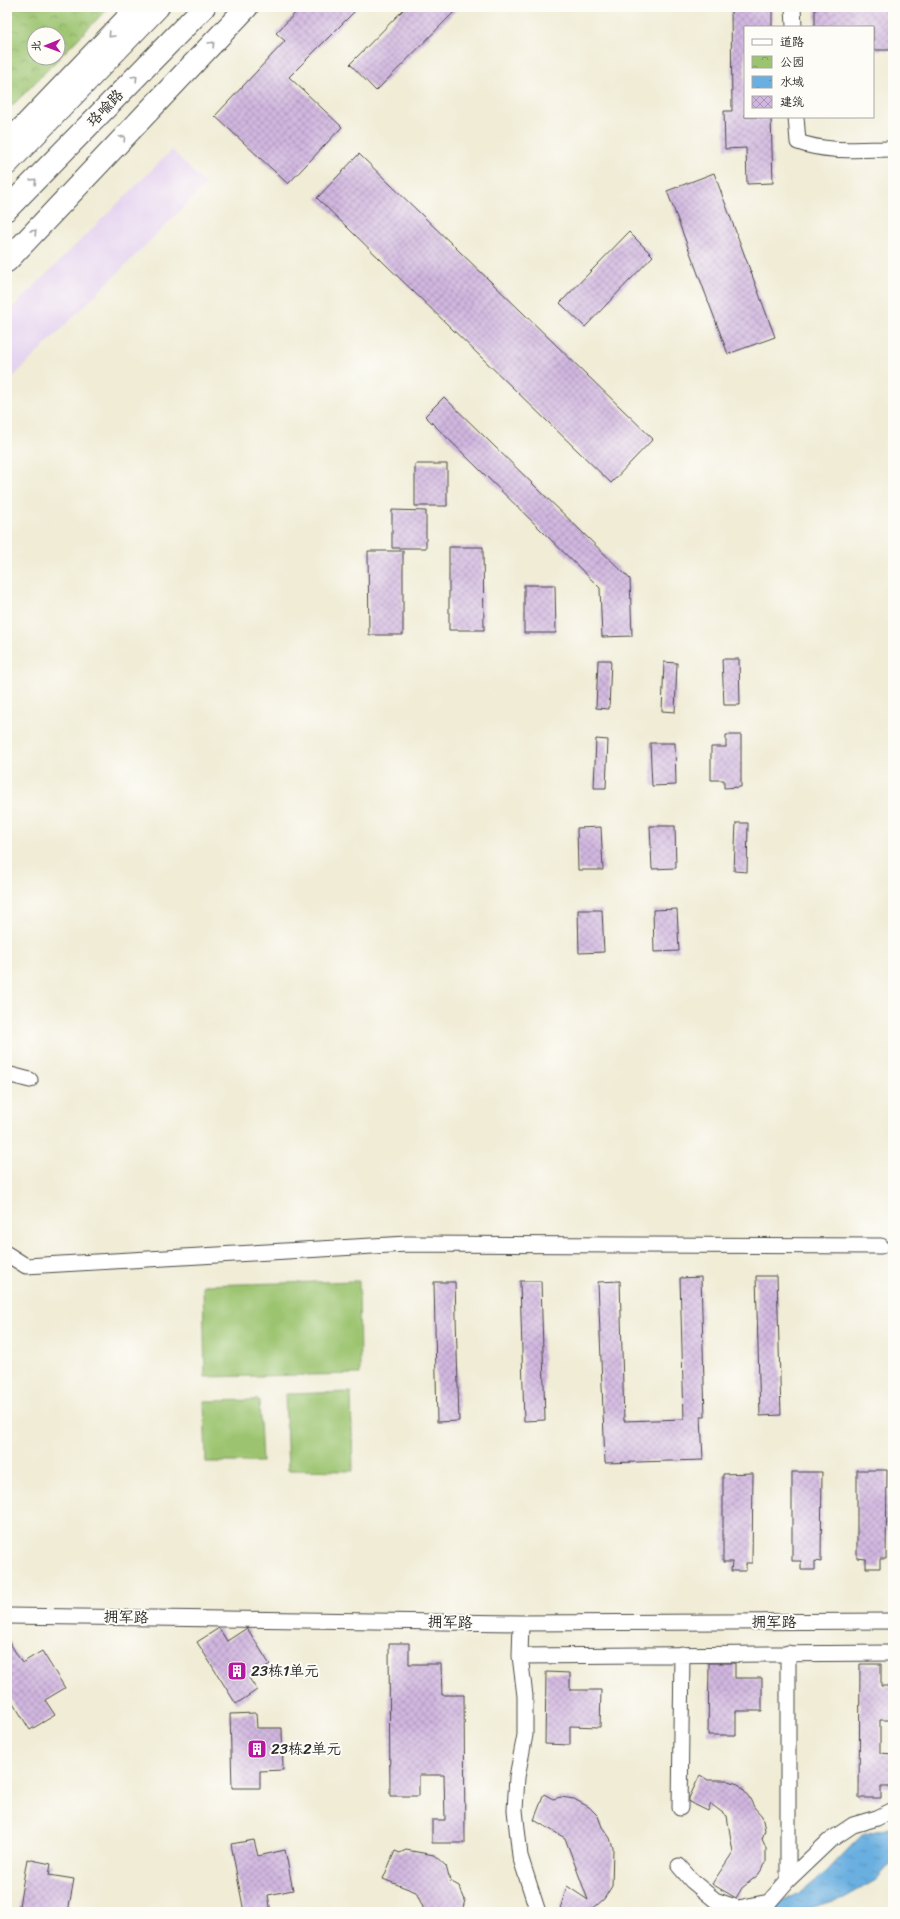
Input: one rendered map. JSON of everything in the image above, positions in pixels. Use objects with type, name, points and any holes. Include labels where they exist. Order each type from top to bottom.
[{"type":"main road","points":[[7,144],[138,7]]},
{"type":"main road","points":[[7,164],[158,7]]},
{"type":"main road","name":"珞喻路","points":[[7,209],[204,7]]},
{"type":"main road","points":[[7,261],[247,7]]},
{"type":"street","points":[[793,7],[794,26]]},
{"type":"street","points":[[796,118],[798,142],[808,146],[825,149],[893,149]]},
{"type":"street","points":[[7,1074],[30,1080]]},
{"type":"street","points":[[7,1254],[26,1266],[407,1244],[882,1246]]},
{"type":"street","name":"拥军路","points":[[7,1616],[521,1623],[893,1621]]},
{"type":"street","points":[[521,1623],[520,1656],[525,1696],[525,1735],[517,1777],[515,1810],[520,1856],[538,1912]]},
{"type":"street","points":[[788,1653],[788,1880]]},
{"type":"street","points":[[520,1656],[893,1653]]},
{"type":"street","points":[[680,1808],[682,1654]]},
{"type":"street","points":[[679,1866],[692,1881],[715,1900],[738,1908],[769,1902],[788,1880],[829,1841],[847,1829],[893,1810]]},
{"type":"shaded area","points":[[172,150],[206,185],[7,383],[7,313]]},
{"type":"green space","points":[[7,7],[109,7],[66,51],[66,26],[26,26],[26,66],[51,66],[7,111]]},
{"type":"green space","points":[[359,1281],[360,1374],[205,1377],[203,1285]]},
{"type":"green space","points":[[351,1392],[353,1471],[288,1470],[285,1394]]},
{"type":"green space","points":[[259,1400],[262,1462],[206,1462],[204,1401]]},
{"type":"water","points":[[893,1826],[893,1861],[876,1880],[844,1898],[795,1912],[745,1912],[771,1907],[802,1892],[826,1872],[862,1835]]},
{"type":"building","points":[[301,7],[359,7],[289,77],[342,127],[288,184],[215,116],[285,41],[276,33]]},
{"type":"building","points":[[406,7],[459,7],[376,91],[350,64]]},
{"type":"building","points":[[731,7],[772,7],[772,26],[744,26],[744,118],[771,118],[773,183],[747,184],[746,148],[725,149],[724,111],[732,111]]},
{"type":"building","points":[[815,7],[893,7],[893,50],[874,50],[874,26],[815,26]]},
{"type":"building","points":[[359,154],[653,439],[611,483],[317,198]]},
{"type":"building","points":[[714,173],[775,337],[728,354],[667,191]]},
{"type":"building","points":[[629,232],[653,256],[585,327],[560,303]]},
{"type":"building","points":[[444,397],[630,579],[632,636],[602,637],[600,588],[425,416]]},
{"type":"building","points":[[415,464],[447,464],[447,506],[415,506]]},
{"type":"building","points":[[392,510],[426,511],[426,548],[392,548]]},
{"type":"building","points":[[449,547],[483,547],[484,630],[449,630]]},
{"type":"building","points":[[368,551],[403,551],[403,635],[369,635]]},
{"type":"building","points":[[524,585],[555,585],[556,633],[524,633]]},
{"type":"building","points":[[722,659],[739,659],[740,705],[724,705]]},
{"type":"building","points":[[598,660],[611,660],[609,709],[596,708]]},
{"type":"building","points":[[664,662],[677,663],[675,712],[662,711]]},
{"type":"building","points":[[726,735],[741,735],[741,787],[724,788],[724,780],[711,780],[711,747],[726,747]]},
{"type":"building","points":[[596,739],[608,740],[606,788],[594,788]]},
{"type":"building","points":[[650,743],[675,743],[676,785],[652,786]]},
{"type":"building","points":[[736,823],[748,823],[747,872],[734,871]]},
{"type":"building","points":[[650,826],[675,826],[676,868],[652,869]]},
{"type":"building","points":[[601,827],[603,870],[578,870],[577,828]]},
{"type":"building","points":[[677,909],[679,951],[654,952],[653,910]]},
{"type":"building","points":[[578,910],[602,910],[604,952],[579,953]]},
{"type":"building","points":[[756,1276],[777,1276],[781,1415],[760,1416]]},
{"type":"building","points":[[701,1277],[705,1417],[701,1417],[703,1460],[605,1463],[598,1282],[620,1281],[624,1421],[684,1419],[680,1278]]},
{"type":"building","points":[[520,1281],[541,1281],[545,1420],[524,1421]]},
{"type":"building","points":[[434,1282],[455,1282],[459,1421],[437,1422]]},
{"type":"building","points":[[857,1470],[887,1470],[886,1559],[880,1559],[880,1568],[866,1568],[866,1559],[857,1558]]},
{"type":"building","points":[[792,1472],[822,1472],[821,1562],[815,1561],[815,1570],[801,1570],[801,1561],[792,1561]]},
{"type":"building","points":[[753,1473],[752,1563],[746,1563],[746,1571],[731,1571],[732,1562],[723,1562],[723,1474]]},
{"type":"building","name":"23栋1单元","points":[[219,1628],[227,1641],[247,1628],[270,1665],[249,1678],[257,1690],[236,1704],[197,1642]]},
{"type":"building","points":[[7,1638],[22,1663],[42,1651],[65,1688],[45,1700],[55,1715],[30,1730],[7,1693]]},
{"type":"building","points":[[389,1643],[409,1643],[409,1664],[441,1664],[442,1695],[464,1695],[465,1843],[432,1843],[432,1820],[445,1820],[444,1775],[419,1775],[419,1796],[390,1796]]},
{"type":"building","points":[[709,1663],[735,1663],[735,1678],[762,1678],[762,1711],[736,1711],[736,1735],[708,1735]]},
{"type":"building","points":[[860,1664],[881,1664],[881,1686],[893,1686],[893,1720],[880,1720],[880,1753],[893,1754],[893,1787],[881,1787],[881,1798],[859,1798]]},
{"type":"building","points":[[546,1672],[570,1673],[570,1690],[601,1690],[600,1727],[570,1726],[570,1745],[545,1744]]},
{"type":"building","name":"23栋2单元","points":[[256,1713],[257,1728],[282,1728],[283,1770],[260,1771],[260,1788],[232,1788],[230,1714]]},
{"type":"building","points":[[700,1775],[708,1780],[726,1780],[738,1784],[762,1816],[765,1830],[762,1839],[766,1848],[766,1863],[758,1875],[742,1888],[736,1898],[712,1884],[733,1852],[727,1816],[711,1804],[708,1811],[689,1802],[689,1798]]},
{"type":"building","points":[[544,1794],[553,1799],[561,1797],[574,1799],[589,1807],[598,1816],[602,1827],[610,1838],[613,1848],[612,1886],[604,1899],[589,1912],[566,1912],[560,1909],[567,1886],[588,1900],[565,1838],[534,1820]]},
{"type":"building","points":[[254,1840],[258,1856],[285,1850],[293,1890],[268,1895],[271,1912],[244,1912],[231,1844]]},
{"type":"building","points":[[406,1850],[434,1855],[446,1866],[450,1881],[459,1886],[465,1900],[462,1912],[425,1912],[416,1892],[383,1879],[395,1851],[400,1853]]},
{"type":"building","points":[[27,1859],[51,1864],[49,1875],[74,1879],[68,1912],[18,1912]]},
{"type":"place","name":"23栋1单元","points":[[237,1671]]},
{"type":"place","name":"23栋2单元","points":[[257,1749]]}]
